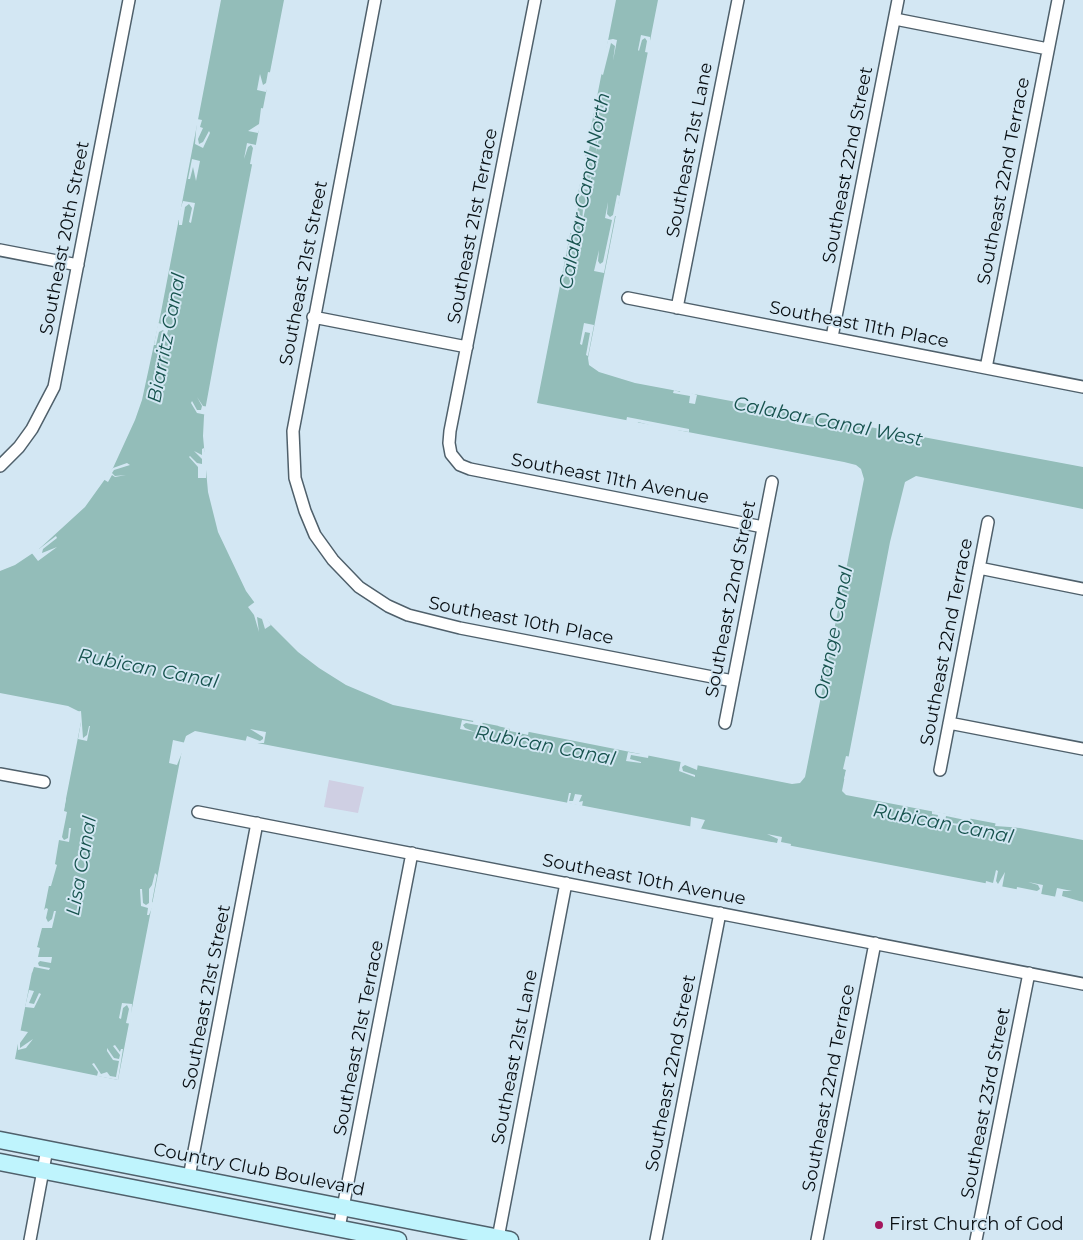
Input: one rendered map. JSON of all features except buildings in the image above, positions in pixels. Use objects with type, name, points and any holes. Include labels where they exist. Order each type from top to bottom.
[{"type":"main road","name":"Country Club Boulevard","points":[[0,1140],[504,1239]]},
{"type":"main road","points":[[0,1162],[398,1240]]},
{"type":"street","name":"Southeast 20th Street","points":[[0,466],[27,437],[50,397],[57,375],[129,0]]},
{"type":"street","name":"Southeast 21st Street","points":[[324,549],[305,511],[296,478],[293,452],[294,421],[376,0]]},
{"type":"street","name":"Southeast 21st Terrace","points":[[454,458],[450,448],[449,437],[535,0]]},
{"type":"street","name":"Southeast 21st Lane","points":[[677,308],[738,0]]},
{"type":"street","name":"Southeast 22nd Street","points":[[832,337],[898,0]]},
{"type":"street","name":"Southeast 22nd Terrace","points":[[986,368],[1058,0]]},
{"type":"street","points":[[894,19],[1048,49]]},
{"type":"street","points":[[0,250],[78,265]]},
{"type":"street","name":"Southeast 11th Place","points":[[628,298],[1083,387]]},
{"type":"street","points":[[313,317],[467,348]]},
{"type":"street","name":"Southeast 11th Avenue","points":[[454,458],[460,465],[470,469],[763,526]]},
{"type":"street","name":"Southeast 22nd Street","points":[[725,723],[772,482]]},
{"type":"street","name":"Southeast 22nd Terrace","points":[[940,770],[988,522]]},
{"type":"street","name":"Southeast 10th Place","points":[[324,549],[344,573],[360,587],[388,606],[415,618],[733,681]]},
{"type":"street","points":[[979,568],[1083,589]]},
{"type":"street","points":[[948,723],[1083,749]]},
{"type":"street","points":[[0,774],[44,782]]},
{"type":"street","name":"Southeast 10th Avenue","points":[[198,812],[1083,984]]},
{"type":"street","name":"Southeast 21st Street","points":[[189,1177],[258,823]]},
{"type":"street","name":"Southeast 21st Terrace","points":[[339,1228],[412,854]]},
{"type":"street","name":"Southeast 21st Lane","points":[[504,1239],[566,883]]},
{"type":"street","name":"Southeast 22nd Street","points":[[656,1240],[720,913]]},
{"type":"street","name":"Southeast 22nd Terrace","points":[[817,1240],[875,943]]},
{"type":"street","name":"Southeast 23rd Street","points":[[976,1240],[1029,973]]},
{"type":"street","points":[[30,1240],[48,1149]]},
{"type":"shaded area","points":[[329,780],[364,787],[358,813],[324,807]]},
{"type":"water","points":[[221,0],[284,0],[217,345],[204,416],[203,436],[208,492],[218,532],[246,591],[271,625],[298,652],[319,668],[346,685],[393,705],[792,784],[800,783],[805,777],[864,479],[861,469],[856,465],[844,462],[537,403],[616,0],[658,0],[588,358],[589,365],[599,372],[635,383],[1083,467],[1083,509],[916,476],[905,482],[890,542],[842,791],[846,795],[1083,840],[1083,902],[195,731],[186,736],[183,745],[118,1080],[15,1059],[81,722],[80,712],[68,706],[0,693],[0,571],[15,565],[39,549],[85,507],[113,468],[135,420],[142,400],[161,312]]},
{"type":"pier","points":[[641,35],[650,37],[650,53],[645,52],[647,41],[645,38],[642,40],[638,50]]},
{"type":"pier","points":[[608,40],[617,40],[613,61],[615,46],[611,43],[603,75],[601,74],[604,48],[606,48]]},
{"type":"pier","points":[[268,72],[273,73],[266,92],[257,90],[260,74],[263,85],[266,83]]},
{"type":"pier","points":[[261,108],[266,109],[258,133],[248,131],[259,124]]},
{"type":"pier","points":[[197,119],[202,120],[200,127],[203,128],[198,139],[199,144],[203,142],[209,131],[210,133],[203,148],[195,144]]},
{"type":"pier","points":[[590,132],[600,134],[596,152],[597,141],[594,137],[591,140],[589,150],[586,150]]},
{"type":"pier","points":[[247,143],[256,145],[255,165],[250,164],[253,148],[251,145],[248,147],[244,159]]},
{"type":"pier","points":[[585,156],[587,157],[582,183],[588,184],[592,173],[589,190],[579,188],[580,182],[578,181]]},
{"type":"pier","points":[[192,159],[200,161],[196,181],[193,167],[190,179],[188,179]]},
{"type":"pier","points":[[617,195],[620,196],[618,206],[620,207],[618,216],[615,216],[604,273],[594,271],[599,250],[598,261],[600,264],[603,262],[612,220],[605,218],[608,202],[607,214],[610,217],[613,215]]},
{"type":"pier","points":[[183,201],[195,203],[191,223],[189,222],[192,208],[189,204],[185,207],[182,225],[179,225],[179,220],[177,220]]},
{"type":"pier","points":[[576,204],[586,206],[582,223],[583,209],[581,207],[578,208],[573,233],[570,233],[572,222],[570,221]]},
{"type":"pier","points":[[158,323],[169,326],[164,347],[162,347],[165,333],[163,330],[159,332],[156,345],[154,345]]},
{"type":"pier","points":[[584,323],[594,325],[588,356],[586,355],[590,333],[585,332],[582,345],[580,344]]},
{"type":"pier","points":[[681,389],[697,395],[695,404],[689,403],[690,396],[673,393],[674,390],[680,392]]},
{"type":"pier","points":[[197,397],[203,406],[209,407],[207,415],[197,413],[191,403],[192,401],[197,410],[201,410],[202,406]]},
{"type":"pier","points":[[791,413],[816,418],[802,417],[799,419],[801,422],[814,425],[814,427],[795,424],[796,417],[791,415]]},
{"type":"pier","points":[[627,417],[689,429],[689,432],[676,430],[675,432],[638,422],[637,425],[626,422]]},
{"type":"pier","points":[[204,448],[208,467],[206,467],[206,478],[198,478],[198,467],[189,457],[202,464],[202,459],[194,451],[202,455],[202,449]]},
{"type":"pier","points":[[127,463],[130,465],[114,470],[112,473],[115,476],[126,475],[115,477],[112,475],[108,482],[103,479],[113,468]]},
{"type":"pier","points":[[56,536],[57,538],[43,549],[42,553],[57,547],[38,561],[31,552],[37,547],[39,549]]},
{"type":"pier","points":[[256,601],[271,625],[265,629],[262,619],[257,617],[259,632],[254,615],[248,607]]},
{"type":"pier","points":[[81,711],[83,738],[87,735],[90,726],[87,741],[78,739],[81,722],[78,723],[76,712]]},
{"type":"pier","points":[[474,719],[483,721],[482,726],[466,723],[463,725],[465,728],[475,732],[460,729],[462,720],[473,722]]},
{"type":"pier","points":[[499,724],[529,730],[528,735],[510,731],[510,729],[498,726]]},
{"type":"pier","points":[[250,729],[266,732],[264,743],[245,743],[247,736],[260,741],[263,739],[263,737]]},
{"type":"pier","points":[[173,740],[186,743],[177,765],[169,763]]},
{"type":"pier","points":[[628,752],[649,753],[648,758],[631,755],[630,759],[641,763],[626,761]]},
{"type":"pier","points":[[846,756],[851,757],[847,779],[844,779],[846,770],[843,769]]},
{"type":"pier","points":[[681,760],[698,763],[697,770],[685,765],[682,767],[683,771],[695,775],[695,777],[679,771]]},
{"type":"pier","points":[[569,793],[571,793],[569,801],[573,801],[575,794],[582,795],[579,802],[583,801],[582,806],[567,803]]},
{"type":"pier","points":[[64,799],[66,799],[64,811],[67,812],[62,837],[64,840],[68,838],[69,828],[71,828],[69,842],[59,840],[55,864],[57,865],[51,886],[48,886]]},
{"type":"pier","points":[[932,811],[959,816],[960,814],[971,816],[970,821],[946,816],[945,822],[959,824],[959,826],[936,822],[938,815],[932,814]]},
{"type":"pier","points":[[691,817],[705,820],[700,831],[690,829]]},
{"type":"pier","points":[[996,821],[1024,826],[1024,828],[995,826]]},
{"type":"pier","points":[[767,834],[782,837],[781,842],[791,844],[790,849],[767,842],[777,843],[778,839]]},
{"type":"pier","points":[[996,870],[998,871],[996,881],[998,884],[1005,872],[1002,888],[985,887],[986,881],[993,883]]},
{"type":"pier","points":[[155,873],[157,875],[152,902],[154,903],[149,915],[147,915],[148,908],[141,906],[140,889],[142,889],[143,903],[146,905],[149,903],[149,889]]},
{"type":"pier","points":[[1028,882],[1043,885],[1041,895],[1050,896],[1049,899],[1016,893],[1017,887],[1037,891],[1040,889],[1038,885]]},
{"type":"pier","points":[[1057,888],[1072,891],[1063,891],[1062,896],[1083,902],[1083,905],[1052,899],[1055,897]]},
{"type":"pier","points":[[46,908],[48,909],[46,918],[48,922],[52,919],[54,911],[56,911],[52,928],[42,928],[37,947],[40,948],[38,957],[52,957],[51,963],[40,961],[38,963],[39,966],[50,968],[49,970],[34,967],[32,973],[30,973],[43,911]]},
{"type":"pier","points":[[29,990],[34,991],[29,1003],[34,1004],[39,993],[41,994],[34,1008],[25,1007]]},
{"type":"pier","points":[[122,1003],[132,1004],[131,1024],[126,1023],[129,1009],[127,1005],[123,1008],[121,1019],[119,1018]]},
{"type":"pier","points":[[18,1030],[28,1032],[20,1043],[20,1048],[33,1039],[26,1048],[18,1050],[18,1041],[16,1041]]},
{"type":"pier","points":[[115,1045],[120,1052],[123,1049],[118,1080],[97,1076],[98,1072],[92,1064],[94,1063],[101,1074],[107,1072],[110,1076],[116,1077],[119,1061],[113,1060],[107,1051],[107,1048],[114,1058],[119,1059],[120,1055],[113,1046]]},
{"type":"place","name":"First Church of God","points":[[879,1225]]},
{"type":"water label","name":"Calabar Canal North","points":[[585,191]]},
{"type":"water label","name":"Biarritz Canal","points":[[167,338]]},
{"type":"water label","name":"Calabar Canal West","points":[[828,422]]},
{"type":"water label","name":"Orange Canal","points":[[834,633]]},
{"type":"water label","name":"Rubican Canal","points":[[148,669]]},
{"type":"water label","name":"Rubican Canal","points":[[545,746]]},
{"type":"water label","name":"Rubican Canal","points":[[943,824]]},
{"type":"water label","name":"Lisa Canal","points":[[82,866]]}]
